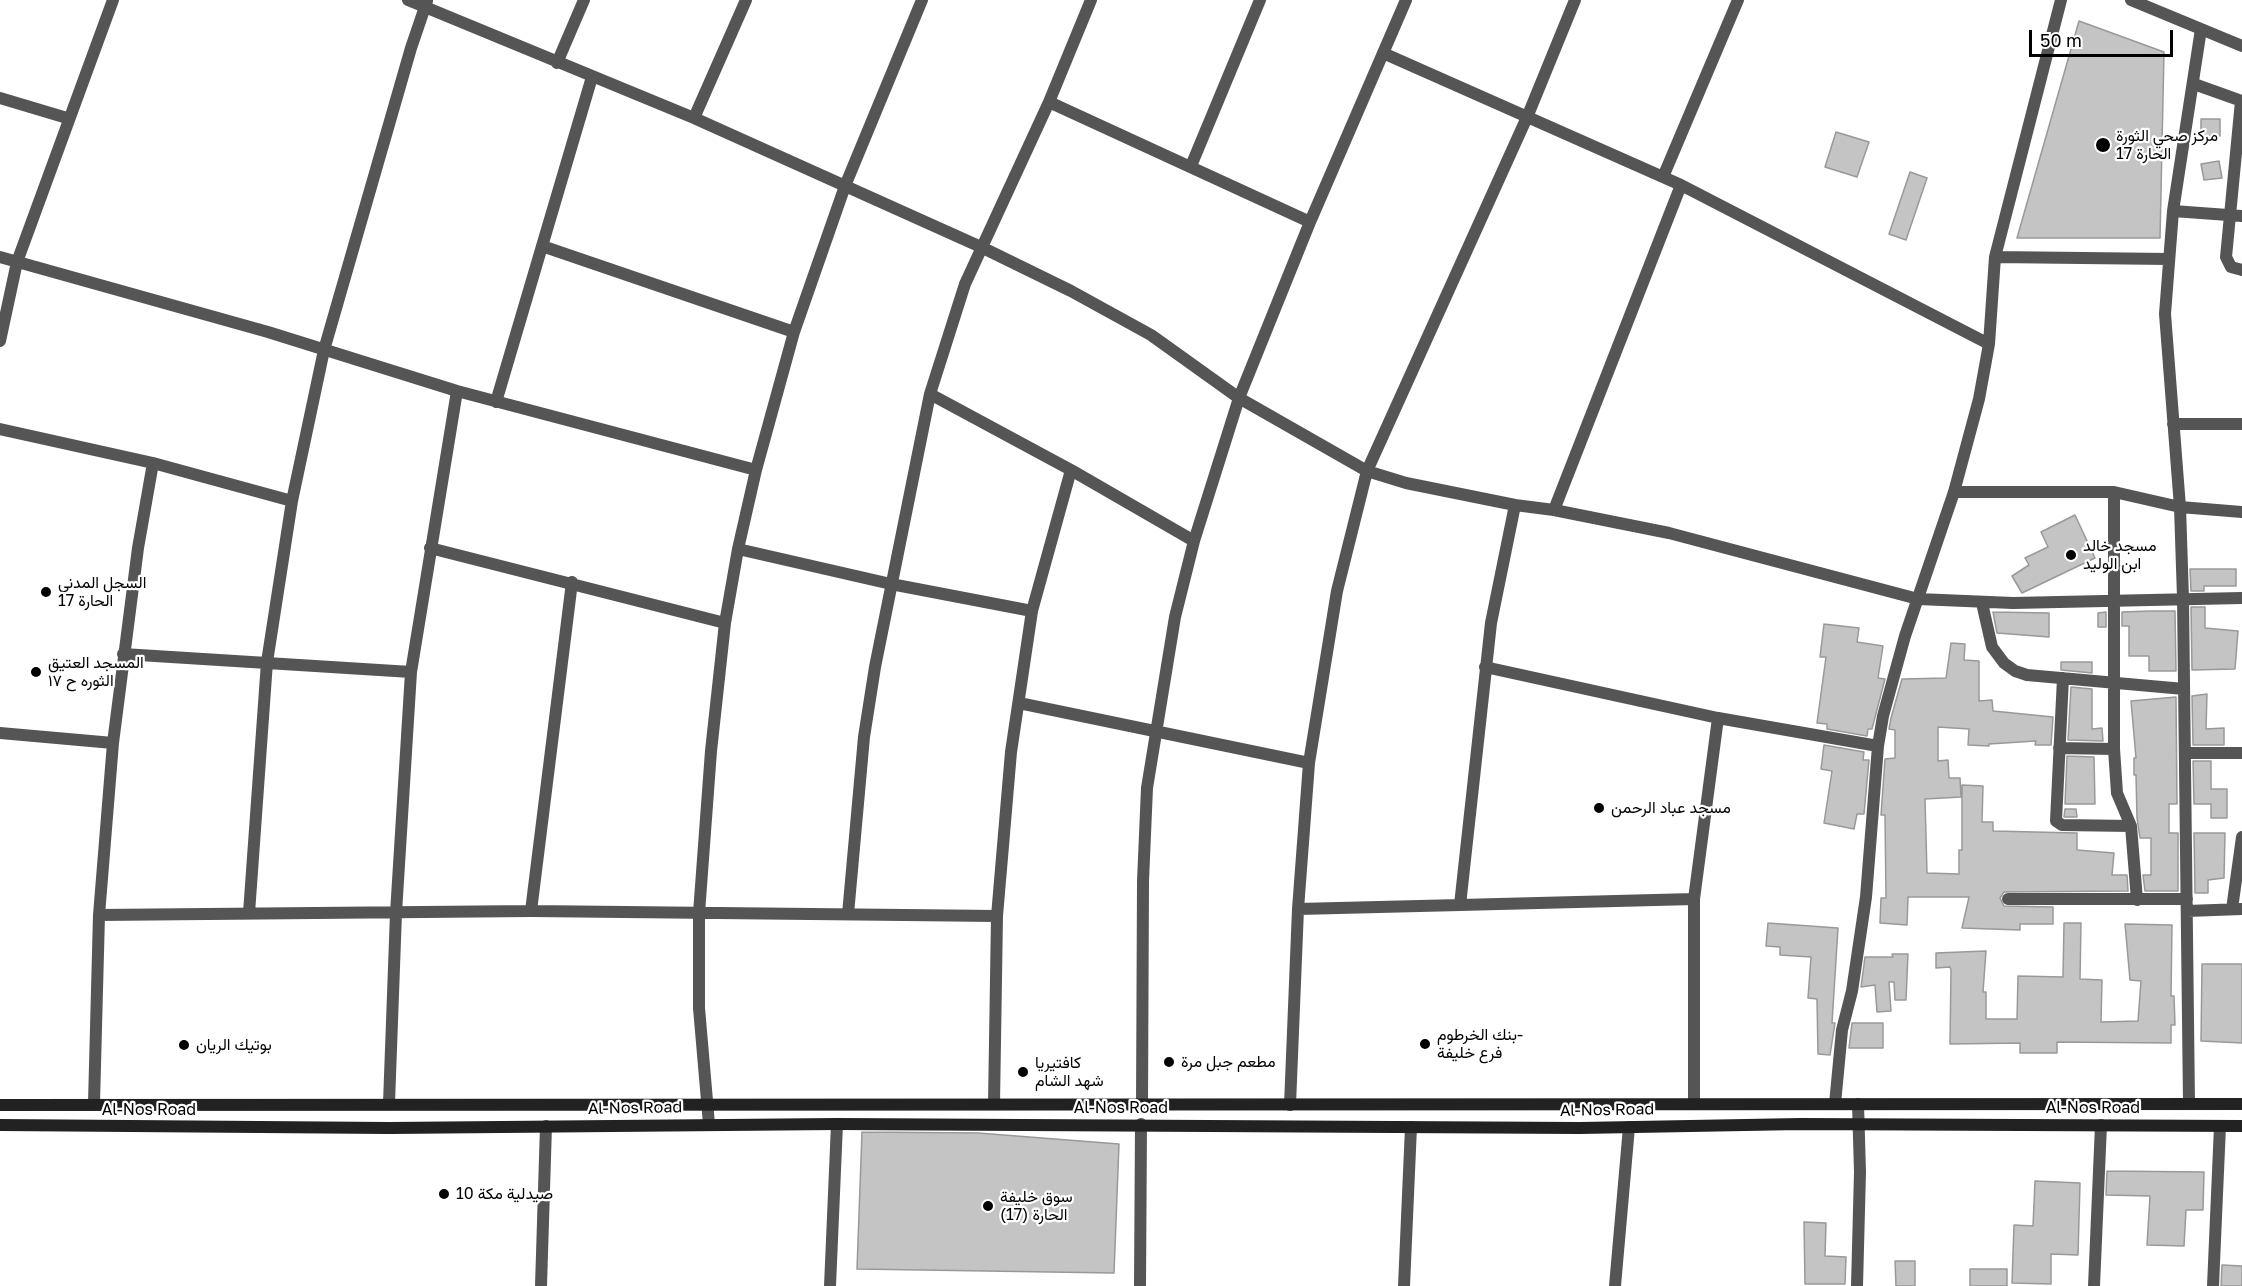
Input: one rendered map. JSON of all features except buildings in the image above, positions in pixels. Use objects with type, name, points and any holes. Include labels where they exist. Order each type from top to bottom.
[{"type":"main road","name":"Al-Nos Road","points":[[0,1105],[94,1103],[2242,1104]]},
{"type":"main road","points":[[1580,1128],[1581,1104]]},
{"type":"main road","name":"Al-Nos Road","points":[[0,1125],[378,1128],[709,1124],[1141,1124],[1580,1128],[1859,1125],[2242,1126]]},
{"type":"street","points":[[0,341],[17,262],[113,0]]},
{"type":"street","points":[[408,0],[426,4],[557,63],[694,118],[981,247],[1142,330],[1239,398],[1367,471],[1406,483],[1669,533],[1918,599],[1982,603],[2242,598]]},
{"type":"street","points":[[557,63],[584,0]]},
{"type":"street","points":[[694,118],[746,0]]},
{"type":"street","points":[[709,1124],[699,1008],[699,913],[711,751],[725,623],[738,549],[756,470],[794,333],[845,186],[922,0]]},
{"type":"street","points":[[848,914],[864,737],[891,584],[930,394],[947,336],[981,247],[1049,102],[1091,0]]},
{"type":"street","points":[[1191,166],[1260,0]]},
{"type":"street","points":[[1142,1104],[1143,881],[1147,788],[1175,617],[1194,541],[1239,398],[1310,222],[1406,0]]},
{"type":"street","points":[[1290,1105],[1298,909],[1309,763],[1337,591],[1367,471],[1528,116],[1575,0]]},
{"type":"street","points":[[1663,177],[1738,0]]},
{"type":"street","points":[[1835,1104],[1842,1030],[1852,991],[1866,897],[1878,746],[1893,676],[1954,492],[1984,379],[1989,344],[1995,257],[2061,0]]},
{"type":"street","points":[[2131,0],[2242,46]]},
{"type":"street","points":[[249,913],[267,662],[292,501],[324,350],[426,4]]},
{"type":"street","points":[[2189,1103],[2183,598],[2180,507],[2165,348],[2173,211],[2201,29]]},
{"type":"street","points":[[1383,53],[1682,185],[1989,344]]},
{"type":"street","points":[[496,402],[592,77]]},
{"type":"street","points":[[2194,84],[2242,101],[2236,216],[2227,262],[2231,267],[2242,270]]},
{"type":"street","points":[[0,98],[68,118]]},
{"type":"street","points":[[1049,102],[1310,222]]},
{"type":"street","points":[[1554,510],[1682,185]]},
{"type":"street","points":[[2173,211],[2236,216]]},
{"type":"street","points":[[542,246],[794,333]]},
{"type":"street","points":[[0,257],[496,402],[756,470]]},
{"type":"street","points":[[1995,257],[2169,259]]},
{"type":"street","points":[[389,1103],[396,913],[411,672],[457,391]]},
{"type":"street","points":[[930,394],[1071,470],[1194,541]]},
{"type":"street","points":[[2173,424],[2242,424]]},
{"type":"street","points":[[0,429],[153,463],[292,501]]},
{"type":"street","points":[[94,1103],[99,915],[113,744],[123,654],[153,463]]},
{"type":"street","points":[[994,1104],[997,916],[1009,777],[1032,611],[1071,470]]},
{"type":"street","points":[[1954,492],[2114,492],[2180,507],[2242,512]]},
{"type":"street","points":[[2114,492],[2114,749],[2117,793],[2131,826],[2137,900]]},
{"type":"street","points":[[1460,905],[1491,623],[1515,505]]},
{"type":"street","points":[[430,548],[572,582],[725,623]]},
{"type":"street","points":[[738,549],[891,584],[1032,611]]},
{"type":"street","points":[[531,911],[572,582]]},
{"type":"street","points":[[1982,603],[1992,647],[2004,663],[2015,671],[2027,675],[2184,689]]},
{"type":"street","points":[[123,654],[411,672]]},
{"type":"street","points":[[1485,667],[1718,718],[1878,746]]},
{"type":"street","points":[[2063,678],[2058,824],[2131,826]]},
{"type":"street","points":[[1019,703],[1309,763]]},
{"type":"street","points":[[1694,1103],[1694,899],[1718,718]]},
{"type":"street","points":[[0,734],[113,744]]},
{"type":"street","points":[[2060,748],[2114,749]]},
{"type":"street","points":[[2185,753],[2242,753]]},
{"type":"street","points":[[2008,899],[2137,900],[2237,909],[2242,837]]},
{"type":"street","points":[[1298,909],[1694,899]]},
{"type":"street","points":[[99,915],[531,911],[997,916]]},
{"type":"street","points":[[1857,1286],[1860,1172],[1858,1104]]},
{"type":"street","points":[[830,1286],[837,1124]]},
{"type":"street","points":[[1140,1286],[1141,1124]]},
{"type":"street","points":[[2094,1286],[2101,1125]]},
{"type":"street","points":[[542,1286],[546,1126]]},
{"type":"street","points":[[2213,1286],[2220,1126]]},
{"type":"street","points":[[1404,1286],[1411,1127]]},
{"type":"street","points":[[1615,1286],[1629,1127]]},
{"type":"place","name":"مركز صحي الثورة الحارة 17","points":[[2103,145]]},
{"type":"place","name":"مسجد خالد ابن الوليد","points":[[2071,555]]},
{"type":"place","name":"السجل المدني الحارة 17","points":[[46,592]]},
{"type":"place","name":"المسجد العتيق الثوره ح ١٧","points":[[36,672]]},
{"type":"place","name":"مسجد عباد الرحمن","points":[[1599,808]]},
{"type":"place","name":"بنك الخرطوم- فرع خليفة","points":[[1425,1044]]},
{"type":"place","name":"بوتيك الريان","points":[[184,1045]]},
{"type":"place","name":"مطعم جبل مرة","points":[[1169,1062]]},
{"type":"place","name":"كافتيريا شهد الشام","points":[[1023,1072]]},
{"type":"place","name":"صيدلية مكة 10","points":[[444,1194]]},
{"type":"place","name":"سوق خليفة الحارة (17)","points":[[988,1206]]}]
